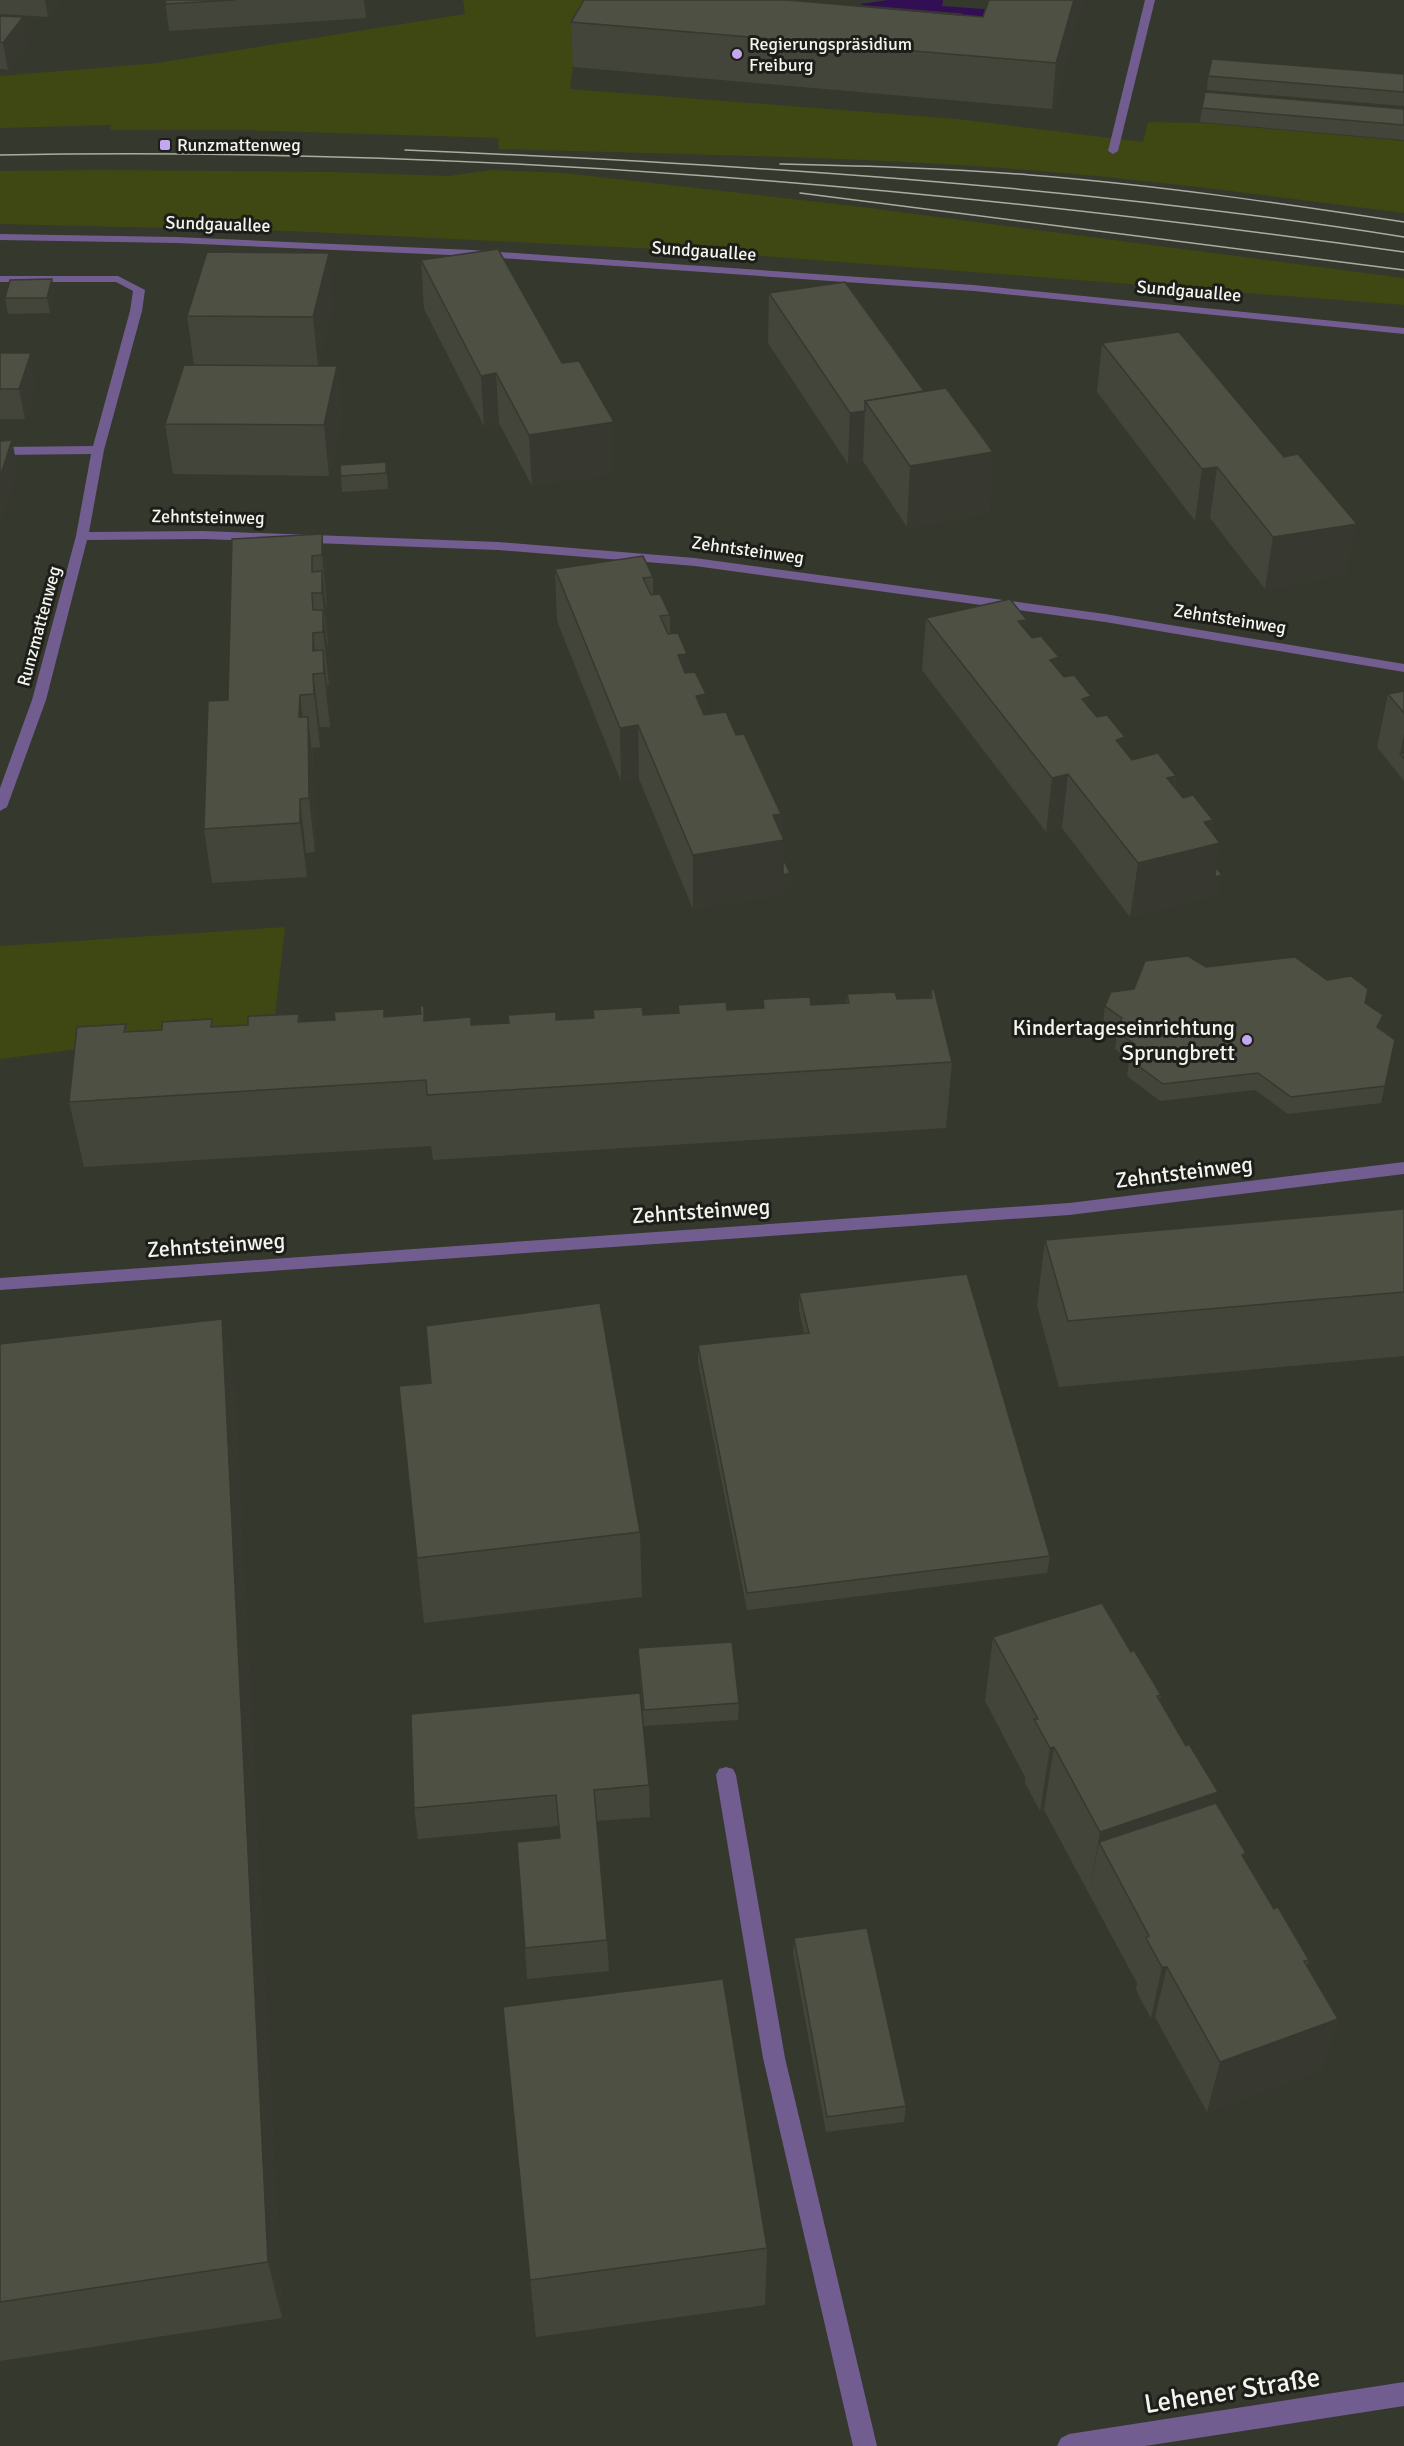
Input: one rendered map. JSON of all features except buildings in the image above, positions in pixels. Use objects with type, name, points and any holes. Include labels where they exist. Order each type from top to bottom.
[{"type":"street","points":[[1113,151],[1150,0]]},
{"type":"street","name":"Sundgauallee","points":[[0,237],[176,240],[483,254],[974,288],[1404,331]]},
{"type":"street","name":"Runzmattenweg","points":[[0,279],[118,279],[139,290],[136,311],[98,450],[82,536],[39,700],[0,807]]},
{"type":"street","points":[[0,451],[98,450]]},
{"type":"street","name":"Zehntsteinweg","points":[[82,536],[204,535],[498,546],[695,562],[1105,618],[1404,668]]},
{"type":"street","name":"Zehntsteinweg","points":[[0,1284],[1069,1209],[1404,1168]]},
{"type":"street","points":[[726,1775],[774,2058],[865,2446]]},
{"type":"street","name":"Lehener Straße","points":[[1069,2446],[1404,2394]]},
{"type":"green space","points":[[463,0],[612,0],[573,67],[570,89],[958,119],[1143,142],[1148,122],[1203,123],[1404,141],[1404,213],[1139,181],[913,162],[499,149],[498,138],[242,130],[110,130],[111,125],[0,128],[0,76],[157,63],[465,14]]},
{"type":"green space","points":[[491,170],[565,173],[862,207],[1404,278],[1404,305],[698,251],[289,231],[0,224],[0,171],[335,172],[449,176]]},
{"type":"green space","points":[[285,927],[274,1024],[0,1059],[0,946]]},
{"type":"shaded area","points":[[888,0],[943,0],[942,6],[996,10],[988,37],[858,16],[861,4]]},
{"type":"tram line","points":[[405,150],[656,162],[906,179],[1156,203],[1404,237]]},
{"type":"tram line","points":[[0,155],[176,154],[352,157],[704,176],[879,190],[1054,208],[1404,252]]},
{"type":"tram line","points":[[780,164],[936,169],[1077,179],[1217,195],[1404,222]]},
{"type":"tram line","points":[[800,193],[1404,270]]},
{"type":"place","name":"Regierungspräsidium Freiburg","points":[[737,54]]},
{"type":"place","name":"Runzmattenweg","points":[[165,145]]},
{"type":"place","name":"Kindertageseinrichtung Sprungbrett","points":[[1247,1040]]}]
